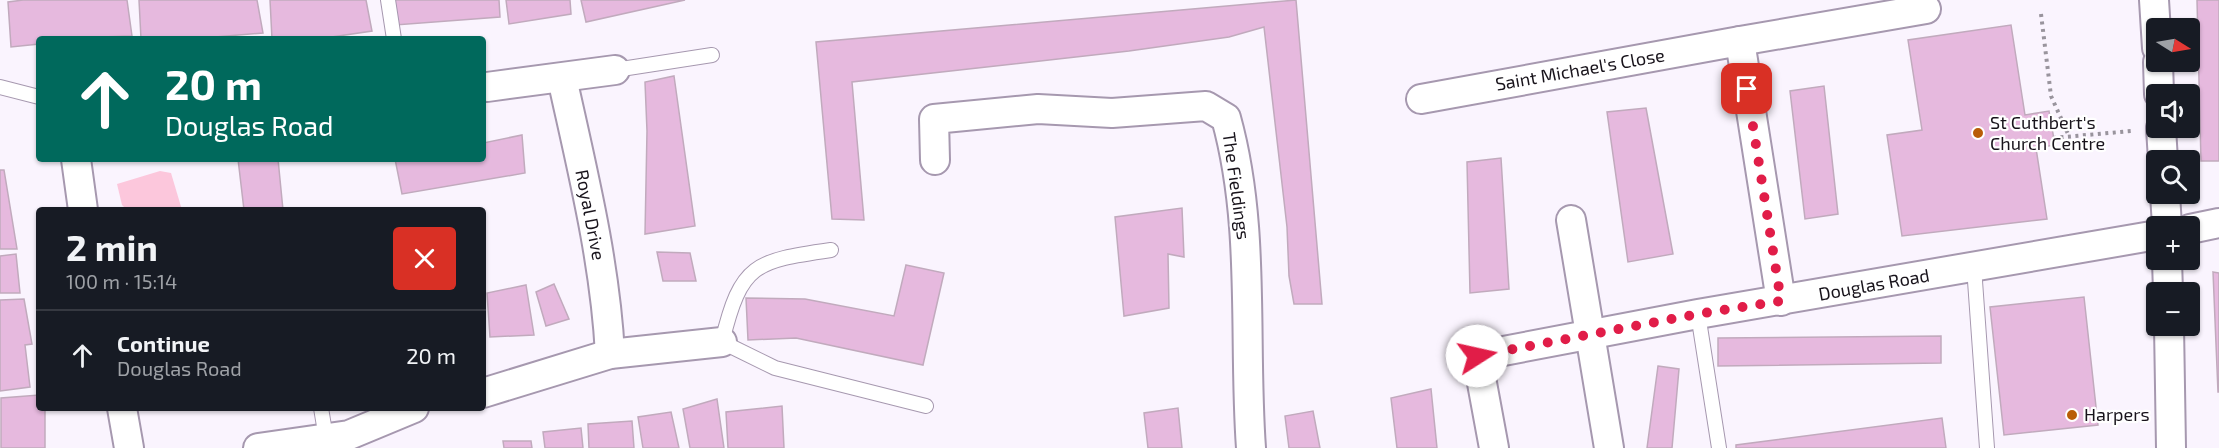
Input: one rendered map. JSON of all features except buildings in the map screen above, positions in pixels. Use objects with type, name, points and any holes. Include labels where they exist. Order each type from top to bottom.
[{"type":"street","points":[[2154,0],[2155,18]]},
{"type":"street","name":"Saint Michael's Close","points":[[1421,99],[1926,9]]},
{"type":"street","points":[[1740,41],[1781,301]]},
{"type":"street","points":[[486,86],[615,70]]},
{"type":"street","name":"Royal Drive","points":[[562,78],[592,215],[608,319],[610,354]]},
{"type":"street","name":"The Fieldings","points":[[935,159],[934,119],[1038,109],[1112,113],[1206,106],[1226,118],[1235,149],[1249,286],[1248,409],[1251,448]]},
{"type":"street","points":[[76,162],[83,207]]},
{"type":"street","points":[[1571,220],[1609,448]]},
{"type":"street","points":[[2200,227],[2219,223]]},
{"type":"street","name":"Douglas Road","points":[[1494,448],[1477,356],[1698,314],[2146,237]]},
{"type":"street","points":[[2169,336],[2171,448]]},
{"type":"street","points":[[486,392],[610,354],[722,342]]},
{"type":"street","points":[[123,411],[129,448]]},
{"type":"street","points":[[258,448],[349,435],[407,411]]},
{"type":"lane","points":[[387,0],[393,36]]},
{"type":"lane","points":[[615,70],[712,55]]},
{"type":"lane","points":[[0,87],[36,96]]},
{"type":"lane","points":[[831,250],[778,257],[754,272],[737,292],[722,342],[776,368],[926,406]]},
{"type":"lane","points":[[1974,267],[1987,448]]},
{"type":"lane","points":[[1698,314],[1719,448]]},
{"type":"lane","points":[[322,411],[326,438]]},
{"type":"path","points":[[2041,14],[2050,96],[2069,136]]},
{"type":"path","points":[[2054,138],[2146,129]]},
{"type":"shaded area","points":[[160,171],[171,173],[181,207],[124,207],[117,184]]},
{"type":"place","name":"St Cuthbert's Church Centre","points":[[1978,133]]},
{"type":"place","name":"Harpers","points":[[2072,415]]},
{"type":"route","points":[[1477,356],[1698,314],[1781,301],[1747,89]]}]
